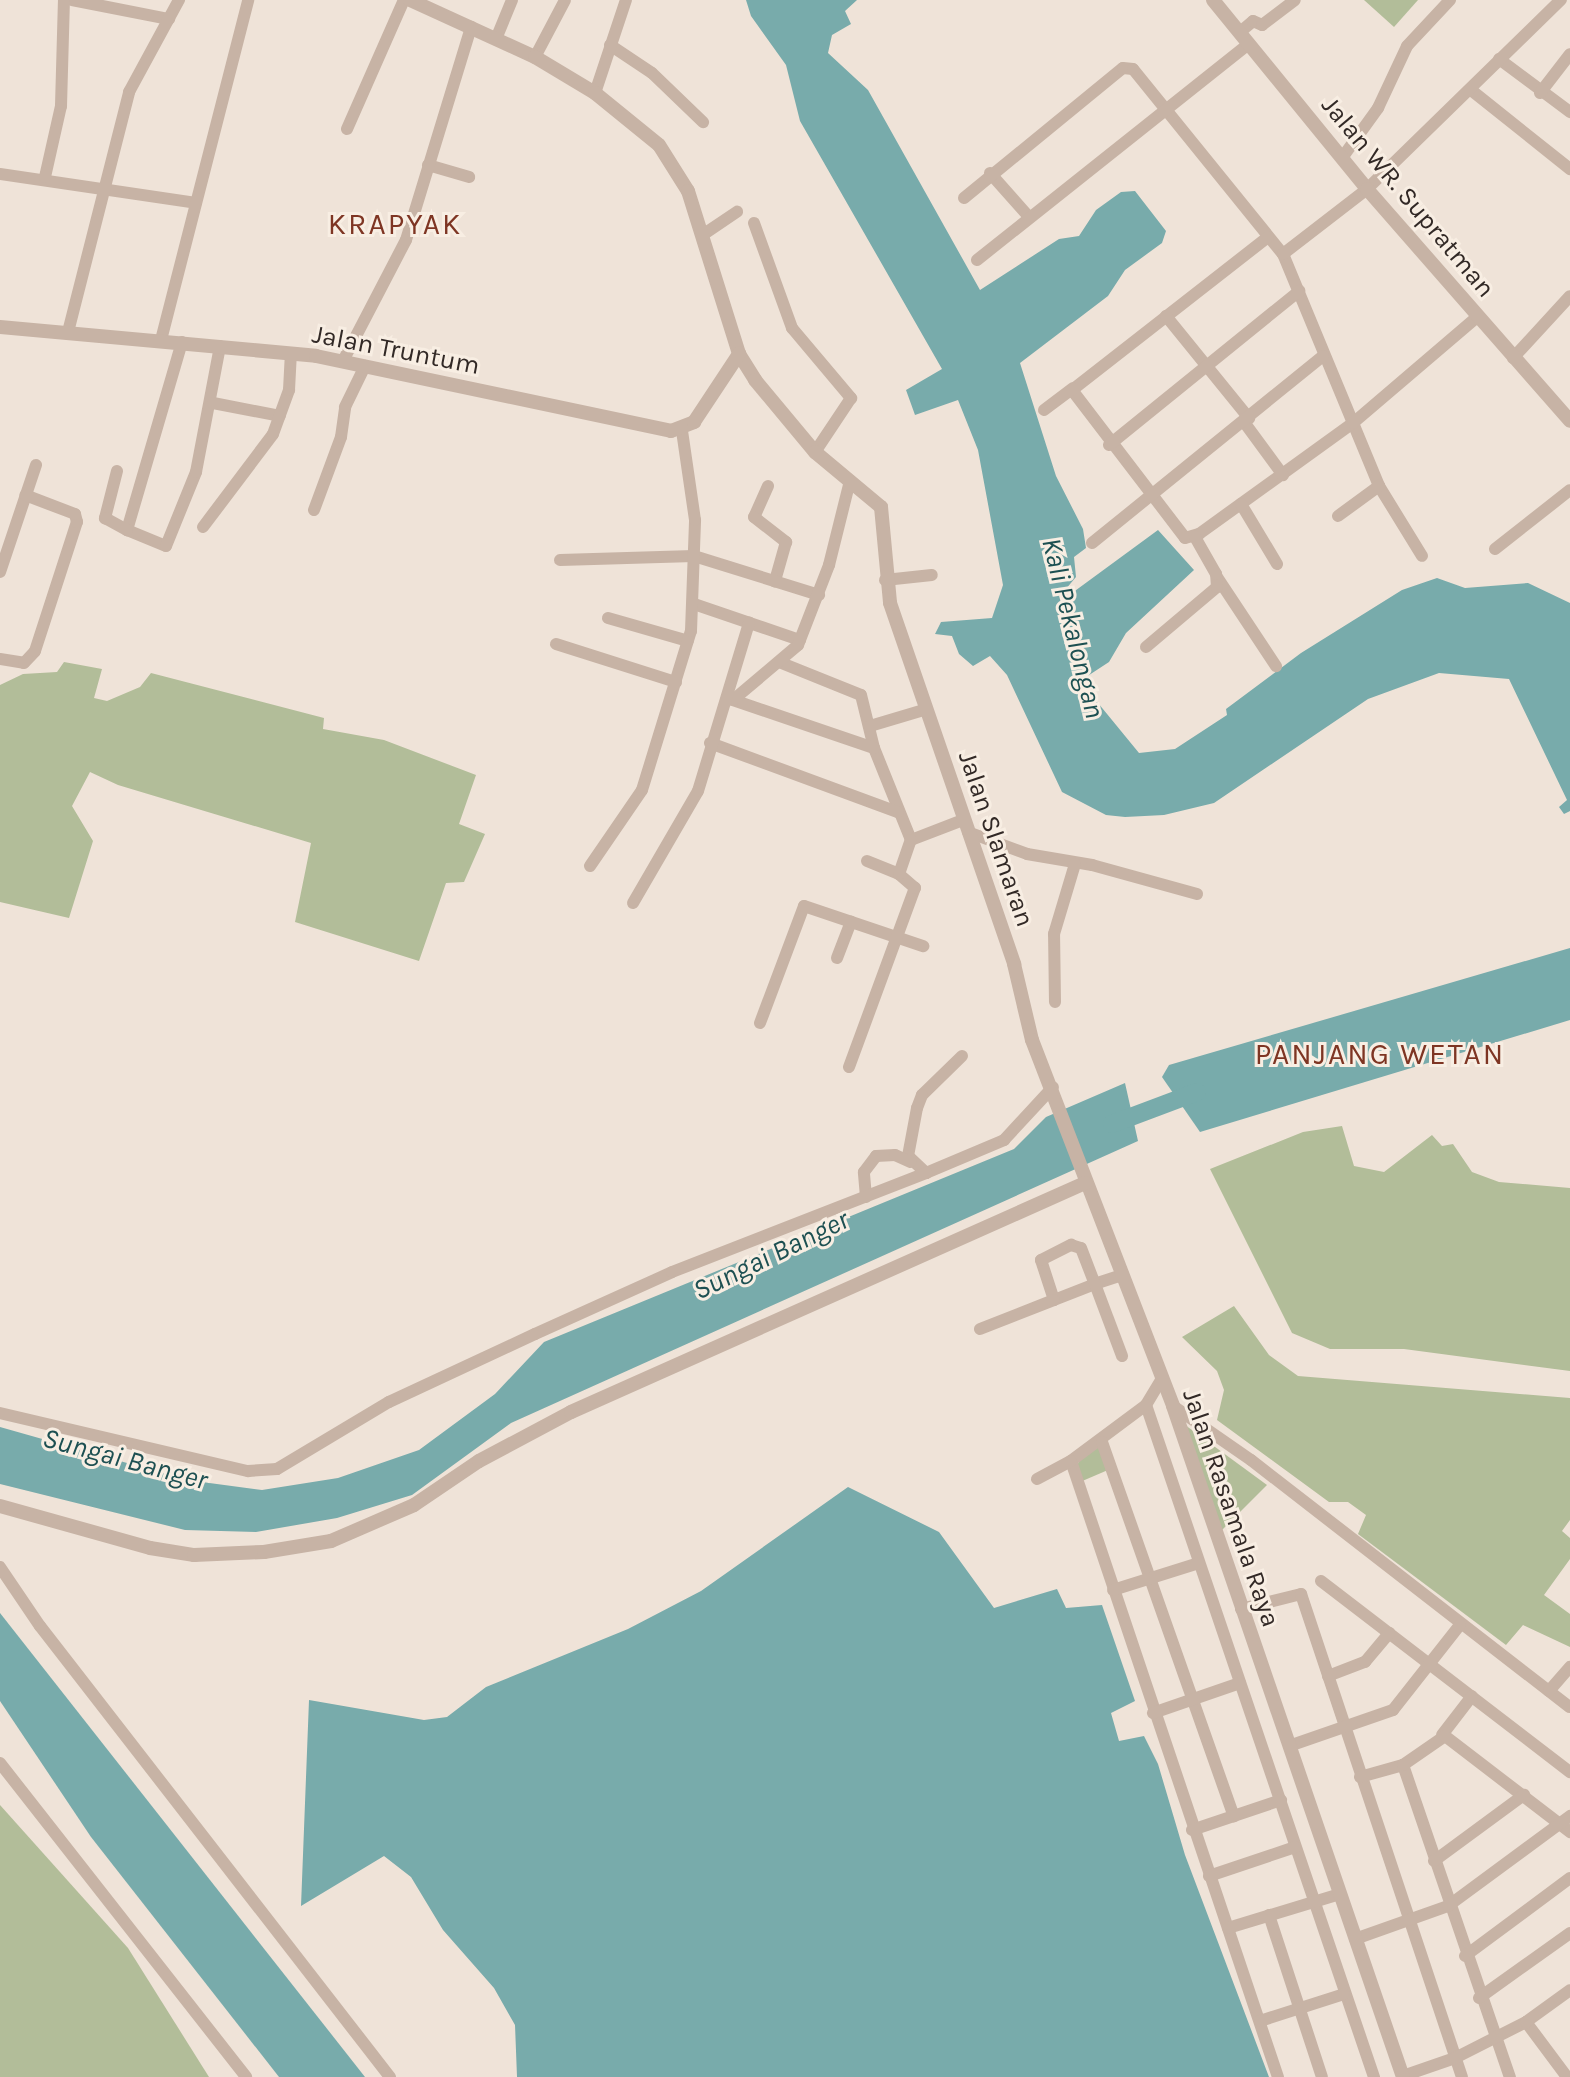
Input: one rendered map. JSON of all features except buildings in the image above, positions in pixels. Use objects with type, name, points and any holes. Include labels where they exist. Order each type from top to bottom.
[{"type":"street","points":[[45,177],[61,106],[64,0]]},
{"type":"street","points":[[72,0],[169,19]]},
{"type":"street","points":[[68,332],[129,92],[179,0]]},
{"type":"street","points":[[161,340],[248,0]]},
{"type":"street","points":[[347,129],[407,0]]},
{"type":"street","name":"Jalan Slamaran","points":[[407,0],[535,57],[595,93],[648,133],[673,162],[704,234],[739,354],[775,407],[815,452],[876,499],[883,514],[885,580],[924,710],[1014,964],[1032,1040],[1055,1093],[1119,1276],[1161,1380]]},
{"type":"street","points":[[496,39],[512,0]]},
{"type":"street","points":[[535,57],[565,0]]},
{"type":"street","points":[[595,93],[626,0]]},
{"type":"street","name":"Jalan WR. Supratman","points":[[1213,0],[1247,30],[1342,158],[1370,186],[1477,317],[1570,421]]},
{"type":"street","points":[[977,260],[1166,110],[1247,30],[1262,25],[1295,0]]},
{"type":"street","points":[[1342,158],[1378,108],[1407,46],[1450,0]]},
{"type":"street","points":[[1283,254],[1370,186],[1471,90],[1553,2]]},
{"type":"street","points":[[343,361],[406,240],[471,27]]},
{"type":"street","points":[[610,45],[652,73],[703,122]]},
{"type":"street","points":[[1540,93],[1570,54]]},
{"type":"street","points":[[1499,59],[1540,93],[1570,112]]},
{"type":"street","points":[[964,198],[990,173],[1125,67],[1133,69],[1283,254],[1379,486],[1422,556]]},
{"type":"street","points":[[1471,90],[1570,169]]},
{"type":"street","points":[[428,165],[469,177]]},
{"type":"street","points":[[990,173],[1029,217]]},
{"type":"street","points":[[0,174],[45,177],[196,203]]},
{"type":"street","points":[[704,234],[737,212]]},
{"type":"street","points":[[754,223],[795,333],[851,398],[815,452]]},
{"type":"street","points":[[1044,410],[1268,237]]},
{"type":"street","points":[[1109,445],[1299,291]]},
{"type":"street","points":[[1513,358],[1570,296]]},
{"type":"street","points":[[1166,316],[1207,367],[1283,475]]},
{"type":"street","points":[[1073,388],[1073,396],[1109,445],[1184,538],[1195,537],[1353,423],[1477,317]]},
{"type":"street","name":"Jalan Truntum","points":[[0,327],[291,353],[343,361],[627,425],[682,431]]},
{"type":"street","points":[[127,530],[182,342]]},
{"type":"street","points":[[117,471],[105,518],[168,545],[196,472],[213,403],[220,346]]},
{"type":"street","points":[[203,527],[267,444],[280,416],[291,353]]},
{"type":"street","points":[[590,866],[642,790],[688,641],[694,604],[692,477],[682,431],[694,422],[739,354]]},
{"type":"street","points":[[1092,543],[1153,497],[1323,356]]},
{"type":"street","points":[[314,510],[341,437],[345,407],[365,366]]},
{"type":"street","points":[[213,403],[280,416]]},
{"type":"street","points":[[0,572],[36,465]]},
{"type":"street","points":[[728,698],[779,662],[800,640],[819,595],[850,481]]},
{"type":"street","points":[[768,486],[754,517],[786,542],[775,581]]},
{"type":"street","points":[[1338,516],[1379,486]]},
{"type":"street","points":[[1495,549],[1570,490]]},
{"type":"street","points":[[0,659],[24,663],[35,651],[77,522],[75,514],[25,495]]},
{"type":"street","points":[[1241,504],[1277,564]]},
{"type":"street","points":[[1195,537],[1217,577],[1276,666]]},
{"type":"street","points":[[560,560],[694,556],[819,595]]},
{"type":"street","points":[[885,580],[932,575]]},
{"type":"street","points":[[1146,647],[1216,589],[1217,577]]},
{"type":"street","points":[[694,604],[800,640]]},
{"type":"street","points":[[608,618],[688,641]]},
{"type":"street","points":[[633,903],[692,805],[749,623]]},
{"type":"street","points":[[556,644],[676,682]]},
{"type":"street","points":[[779,662],[860,694],[874,748],[911,840],[899,874]]},
{"type":"street","points":[[728,698],[874,748]]},
{"type":"street","points":[[870,726],[924,710]]},
{"type":"street","points":[[710,743],[898,812]]},
{"type":"street","points":[[911,840],[965,826],[1027,854],[1197,894]]},
{"type":"street","points":[[849,1067],[915,888],[899,874],[867,861]]},
{"type":"street","points":[[1055,1002],[1054,934],[1075,864]]},
{"type":"street","points":[[760,1023],[800,910],[807,906],[923,946]]},
{"type":"street","points":[[837,958],[851,922]]},
{"type":"street","points":[[911,1162],[908,1144],[922,1095],[962,1056]]},
{"type":"street","points":[[0,1413],[219,1466],[248,1471],[277,1469],[389,1402],[672,1272],[1004,1140],[1055,1093]]},
{"type":"street","points":[[866,1197],[864,1172],[876,1156],[895,1155],[926,1173]]},
{"type":"street","points":[[0,1506],[150,1548],[194,1555],[264,1552],[331,1541],[414,1505],[479,1461],[571,1412],[1084,1177]]},
{"type":"street","points":[[1054,1300],[1041,1265],[1046,1254],[1077,1245],[1122,1356]]},
{"type":"street","points":[[980,1329],[1119,1276]]},
{"type":"street","name":"Jalan Rasamala Raya","points":[[1161,1380],[1146,1405],[1281,1800],[1312,1902],[1374,2077]]},
{"type":"street","name":"Jalan Rasamala Raya","points":[[1161,1380],[1173,1406],[1403,2076]]},
{"type":"street","points":[[1037,1479],[1102,1442],[1146,1405]]},
{"type":"street","points":[[1173,1406],[1251,1460],[1460,1625],[1570,1707]]},
{"type":"street","points":[[1102,1442],[1234,1816]]},
{"type":"street","points":[[1071,1461],[1192,1830],[1278,2077]]},
{"type":"street","points":[[1113,1590],[1199,1563]]},
{"type":"street","points":[[0,1567],[40,1626],[390,2077]]},
{"type":"street","points":[[1321,1581],[1570,1772]]},
{"type":"street","points":[[1241,1609],[1299,1592],[1462,2077]]},
{"type":"street","points":[[1289,1746],[1393,1710],[1460,1625]]},
{"type":"street","points":[[1328,1676],[1365,1662],[1389,1633]]},
{"type":"street","points":[[1549,1691],[1570,1667]]},
{"type":"street","points":[[1153,1713],[1240,1683]]},
{"type":"street","points":[[1360,1777],[1403,1765],[1442,1735],[1472,1696]]},
{"type":"street","points":[[1355,1939],[1448,1906],[1567,1825],[1442,1735]]},
{"type":"street","points":[[0,1763],[246,2077]]},
{"type":"street","points":[[1403,1765],[1479,1998],[1510,2077]]},
{"type":"street","points":[[1434,1861],[1524,1795]]},
{"type":"street","points":[[1192,1830],[1281,1800]]},
{"type":"street","points":[[1209,1876],[1295,1847]]},
{"type":"street","points":[[1465,1956],[1570,1878]]},
{"type":"street","points":[[1228,1928],[1340,1894]]},
{"type":"street","points":[[1269,1915],[1322,2077]]},
{"type":"street","points":[[1479,1998],[1570,1933]]},
{"type":"street","points":[[1260,2021],[1344,1994]]},
{"type":"street","points":[[1403,2076],[1455,2058],[1526,2022],[1568,1995]]},
{"type":"street","points":[[1526,2022],[1567,2077]]},
{"type":"green space","points":[[1364,0],[1418,0],[1394,27]]},
{"type":"green space","points":[[64,662],[102,669],[94,698],[107,701],[140,687],[151,673],[324,718],[323,729],[384,740],[476,775],[459,824],[485,834],[464,882],[446,883],[419,961],[295,922],[311,843],[118,785],[90,772],[72,806],[93,841],[69,918],[0,902],[0,685],[23,674],[57,672]]},
{"type":"green space","points":[[1342,1126],[1354,1166],[1384,1172],[1432,1135],[1442,1146],[1453,1144],[1472,1172],[1499,1182],[1570,1188],[1570,1371],[1404,1349],[1330,1349],[1292,1333],[1210,1169],[1303,1132]]},
{"type":"green space","points":[[1234,1306],[1269,1355],[1298,1376],[1570,1398],[1570,1520],[1562,1531],[1570,1538],[1570,1559],[1544,1595],[1570,1614],[1570,1647],[1523,1625],[1506,1645],[1358,1534],[1366,1515],[1348,1502],[1329,1502],[1217,1420],[1224,1390],[1217,1371],[1182,1337]]},
{"type":"green space","points":[[1181,1422],[1267,1485],[1219,1533]]},
{"type":"green space","points":[[1100,1446],[1108,1470],[1080,1482],[1075,1469],[1081,1458]]},
{"type":"green space","points":[[0,1805],[128,1948],[209,2077],[0,2077]]},
{"type":"water","name":"Kali Pekalongan","points":[[746,0],[857,0],[845,11],[851,24],[832,35],[828,53],[868,90],[980,290],[1059,239],[1079,236],[1096,210],[1121,192],[1135,191],[1166,231],[1162,243],[1125,270],[1108,296],[1020,363],[1056,476],[1083,529],[1086,548],[1074,557],[1076,577],[1065,590],[1068,596],[1158,530],[1194,570],[1126,633],[1109,662],[1080,681],[1139,753],[1175,749],[1227,715],[1226,709],[1301,653],[1402,590],[1437,578],[1465,588],[1528,583],[1570,603],[1570,811],[1564,814],[1559,807],[1567,800],[1509,679],[1439,673],[1368,699],[1214,803],[1164,815],[1125,817],[1106,815],[1062,792],[1007,675],[990,656],[973,666],[959,654],[952,636],[935,634],[941,622],[992,618],[1003,585],[978,450],[958,400],[915,415],[906,390],[942,369],[800,121],[786,65],[751,16]]},
{"type":"water","points":[[1570,948],[1570,1020],[1200,1132],[1162,1077],[1169,1065]]},
{"type":"water","points":[[1125,1083],[1138,1141],[511,1423],[412,1495],[337,1518],[256,1532],[185,1530],[0,1484],[0,1427],[187,1480],[262,1490],[338,1478],[419,1450],[495,1394],[544,1342],[1014,1149],[1046,1117]]},
{"type":"water","points":[[848,1487],[939,1532],[994,1608],[1057,1589],[1066,1608],[1102,1605],[1135,1701],[1111,1713],[1119,1741],[1144,1736],[1158,1764],[1185,1855],[1269,2077],[517,2077],[515,2025],[494,1988],[443,1930],[411,1877],[384,1856],[301,1906],[309,1700],[424,1720],[447,1717],[486,1687],[628,1629],[701,1591]]},
{"type":"water","points":[[0,1613],[365,2077],[279,2077],[91,1837],[0,1701]]},
{"type":"waterway","name":"Sungai Banger","points":[[1112,1124],[1197,1092]]},
{"type":"district","name":"KRAPYAK","points":[[395,224]]},
{"type":"district","name":"PANJANG WETAN","points":[[1380,1054]]}]
